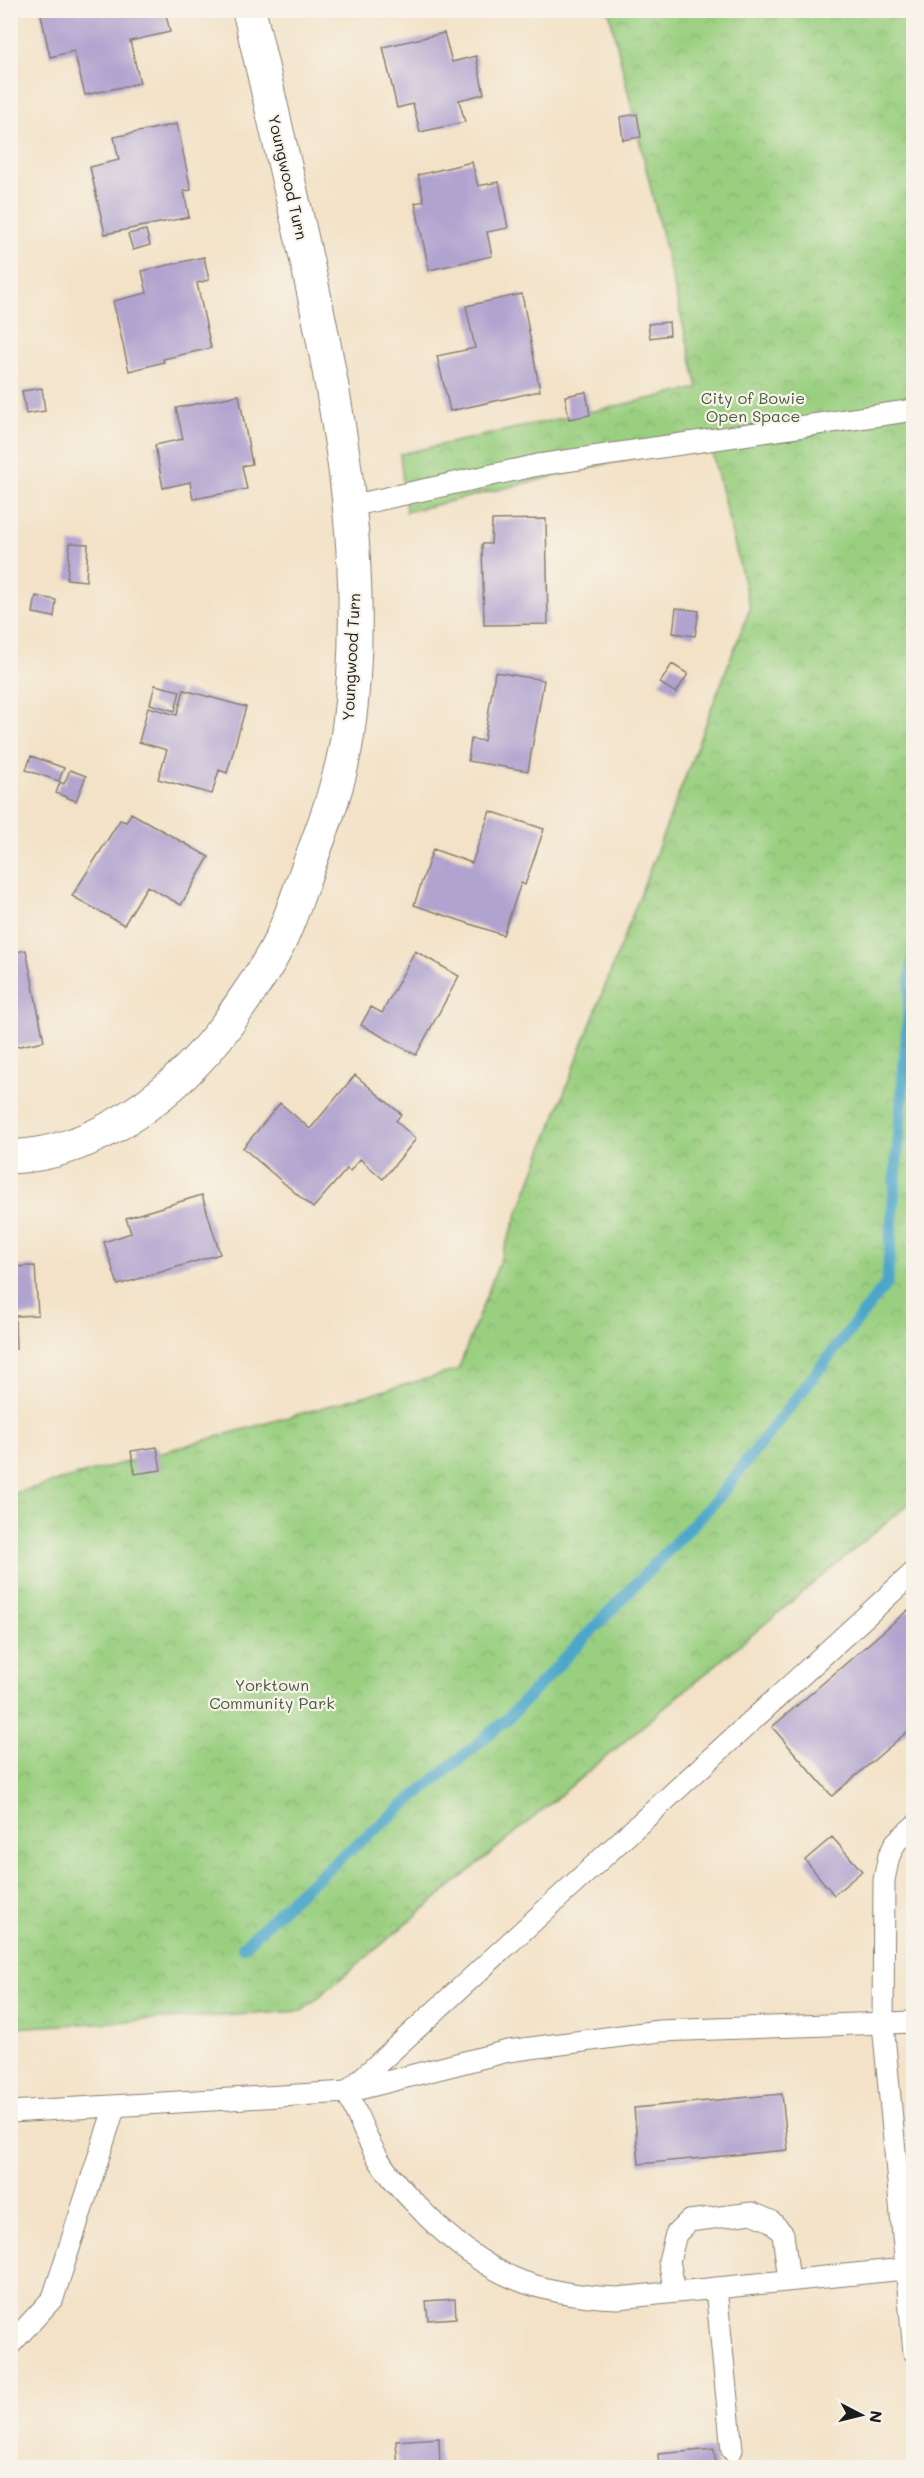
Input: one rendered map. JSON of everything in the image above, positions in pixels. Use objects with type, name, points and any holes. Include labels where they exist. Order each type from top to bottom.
[{"type":"street","name":"Youngwood Turn","points":[[10,1157],[30,1156],[78,1144],[131,1116],[179,1079],[217,1038],[248,994],[280,941],[338,781],[348,734],[354,669],[356,601],[350,506],[332,372],[249,10]]},
{"type":"lane","points":[[350,506],[538,465],[914,411]]},
{"type":"lane","points":[[347,2092],[914,1572]]},
{"type":"lane","points":[[914,1826],[896,1842],[889,1856],[884,1880],[883,2024],[909,2268],[914,2352]]},
{"type":"lane","points":[[10,2112],[347,2092],[508,2051],[658,2031],[914,2022]]},
{"type":"lane","points":[[347,2092],[381,2163],[411,2200],[456,2245],[498,2271],[532,2287],[576,2296],[618,2298],[909,2268]]},
{"type":"lane","points":[[10,2345],[53,2298],[114,2106]]},
{"type":"lane","points":[[675,2292],[669,2261],[676,2234],[689,2221],[752,2213],[771,2221],[783,2234],[789,2280]]},
{"type":"lane","points":[[716,2288],[732,2450]]},
{"type":"green space","name":"Yorktown Community Park","points":[[609,11],[913,11],[913,1500],[302,2011],[11,2028],[11,1494],[458,1370],[750,608],[709,439],[406,512],[400,454],[698,388]]},
{"type":"building","points":[[40,10],[165,10],[170,32],[130,41],[140,83],[85,95],[74,51],[50,57]]},
{"type":"building","points":[[444,33],[452,62],[476,56],[484,94],[459,100],[465,122],[420,132],[413,104],[397,108],[383,47]]},
{"type":"building","points":[[637,114],[641,137],[623,140],[620,117]]},
{"type":"building","points":[[177,124],[191,190],[184,191],[189,217],[105,234],[90,167],[119,160],[114,137]]},
{"type":"building","points":[[472,162],[478,186],[499,182],[508,228],[487,232],[492,256],[429,270],[415,203],[424,201],[418,175]]},
{"type":"building","points":[[146,230],[150,245],[133,250],[128,234]]},
{"type":"building","points":[[204,257],[209,280],[197,283],[211,348],[163,359],[164,362],[129,371],[113,301],[147,293],[142,271]]},
{"type":"building","points":[[522,294],[540,391],[450,411],[437,356],[475,348],[466,306]]},
{"type":"building","points":[[669,322],[670,335],[650,338],[648,324]]},
{"type":"building","points":[[42,388],[45,411],[26,414],[22,391]]},
{"type":"building","points":[[586,392],[590,415],[569,419],[565,396]]},
{"type":"building","points":[[239,395],[252,464],[242,466],[247,489],[193,499],[190,482],[163,488],[155,445],[183,439],[176,408]]},
{"type":"building","points":[[546,519],[548,624],[484,625],[482,544],[491,544],[492,520]]},
{"type":"building","points":[[70,543],[88,544],[86,581],[67,579]]},
{"type":"building","points":[[36,596],[56,600],[54,617],[33,613]]},
{"type":"building","points":[[676,608],[699,611],[695,636],[673,633]]},
{"type":"building","points":[[672,664],[688,674],[676,693],[660,683]]},
{"type":"building","points":[[495,672],[544,680],[528,771],[468,761],[471,739],[484,741]]},
{"type":"building","points":[[155,685],[180,691],[175,711],[150,704]]},
{"type":"building","points":[[184,690],[246,707],[227,773],[219,770],[212,794],[158,779],[167,750],[139,742],[148,707],[177,715]]},
{"type":"building","points":[[31,756],[64,768],[59,781],[26,770]]},
{"type":"building","points":[[70,770],[86,776],[76,801],[56,793],[60,782],[64,784]]},
{"type":"building","points":[[490,811],[544,829],[525,885],[521,883],[503,935],[414,905],[433,849],[472,863]]},
{"type":"building","points":[[131,813],[209,857],[181,905],[147,886],[124,925],[72,896],[120,820],[126,822]]},
{"type":"building","points":[[26,950],[44,1041],[10,1048],[10,953]]},
{"type":"building","points":[[415,951],[459,976],[416,1055],[361,1025],[371,1007],[382,1013]]},
{"type":"building","points":[[355,1075],[401,1114],[396,1121],[416,1139],[383,1179],[360,1159],[350,1171],[347,1169],[313,1208],[243,1148],[280,1103],[310,1129]]},
{"type":"building","points":[[202,1195],[220,1254],[118,1285],[104,1242],[131,1233],[126,1218]]},
{"type":"building","points":[[35,1266],[38,1315],[15,1316],[16,1349],[10,1349],[10,1267]]},
{"type":"building","points":[[157,1447],[161,1470],[135,1474],[131,1451]]},
{"type":"building","points":[[908,1610],[914,1617],[914,1726],[832,1796],[772,1727]]},
{"type":"building","points":[[832,1837],[862,1871],[834,1895],[805,1860]]},
{"type":"building","points":[[782,2094],[788,2150],[639,2164],[634,2108]]},
{"type":"building","points":[[455,2299],[456,2318],[428,2320],[426,2301]]},
{"type":"building","points":[[439,2438],[440,2468],[398,2468],[396,2441]]},
{"type":"building","points":[[714,2449],[716,2468],[659,2468],[658,2454]]},
{"type":"waterway","points":[[243,1947],[295,1896],[506,1720],[717,1499],[887,1283],[914,944]]},
{"type":"park label","name":"City of Bowie Open Space","points":[[753,407]]}]
